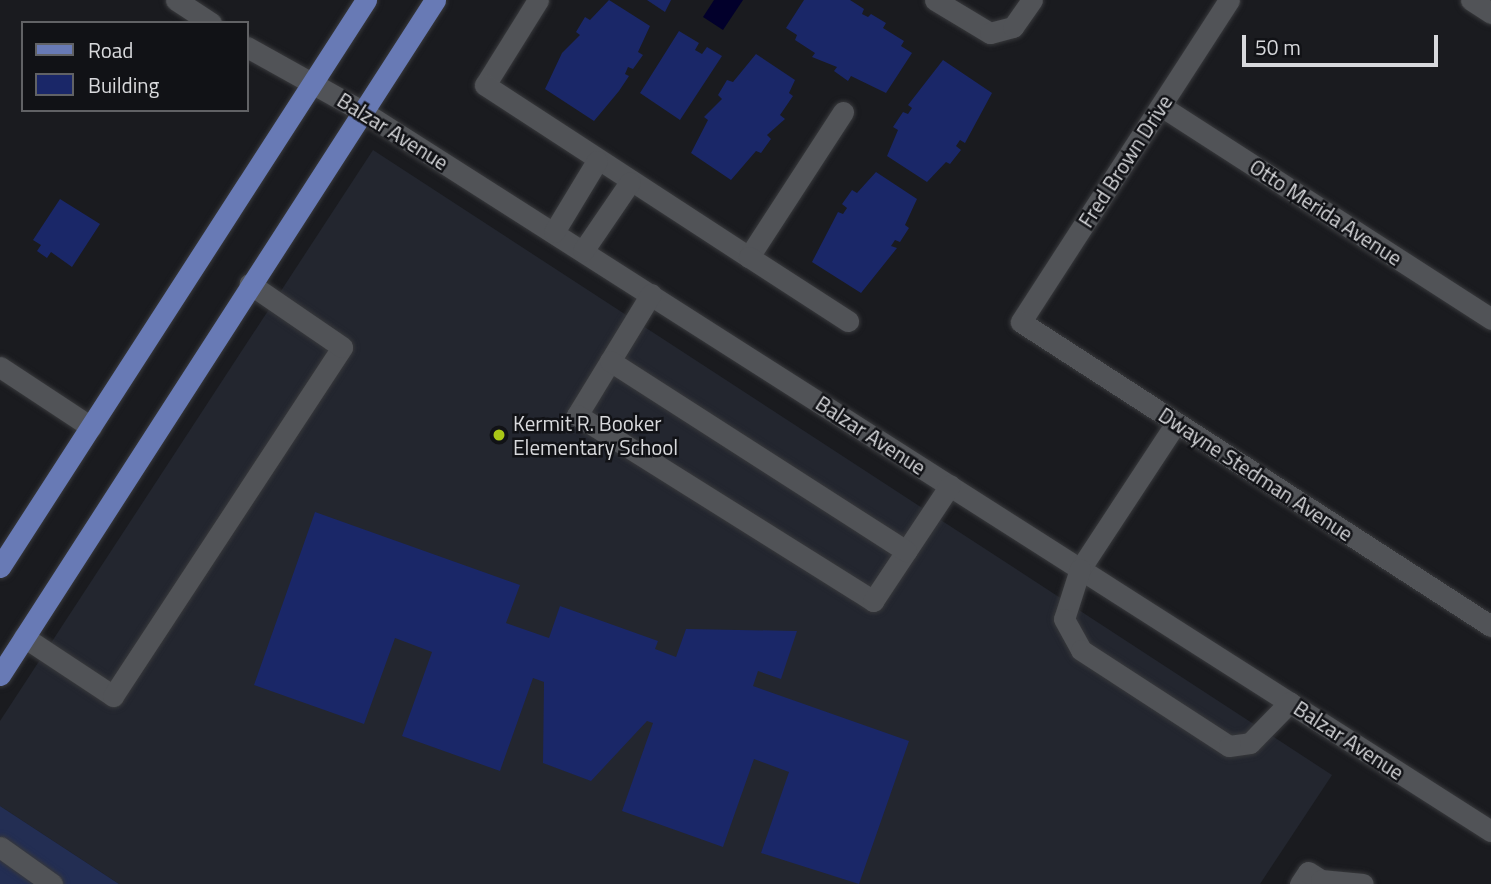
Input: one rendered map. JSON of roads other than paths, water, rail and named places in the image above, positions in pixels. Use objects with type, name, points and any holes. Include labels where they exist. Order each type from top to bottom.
[{"type":"main road","points":[[0,567],[366,0]]},
{"type":"main road","points":[[0,675],[435,0]]},
{"type":"street","points":[[176,0],[208,21]]},
{"type":"street","points":[[538,0],[485,85],[597,162],[848,321]]},
{"type":"street","points":[[935,0],[990,33],[1013,27],[1032,0]]},
{"type":"street","name":"Fred Brown Drive","points":[[1020,323],[1229,0]]},
{"type":"street","points":[[1471,0],[1491,13]]},
{"type":"street","name":"Balzar Avenue","points":[[248,48],[362,111],[554,232],[1491,831]]},
{"type":"street","name":"Otto Merida Avenue","points":[[1161,106],[1491,319]]},
{"type":"street","points":[[749,257],[843,112]]},
{"type":"street","points":[[554,232],[597,162]]},
{"type":"street","points":[[583,251],[630,182]]},
{"type":"street","points":[[24,637],[113,696],[342,346],[250,284]]},
{"type":"street","points":[[650,294],[578,415],[873,601],[950,485]]},
{"type":"street","name":"Dwayne Stedman Avenue","points":[[1020,323],[1491,626]]},
{"type":"street","points":[[610,361],[906,551]]},
{"type":"street","points":[[0,367],[91,427]]},
{"type":"street","points":[[1176,423],[1080,569],[1064,619],[1081,650],[1229,746],[1250,743],[1290,702]]},
{"type":"street","points":[[0,846],[52,884]]},
{"type":"street","points":[[1300,884],[1308,872],[1322,882],[1363,884]]},
{"type":"place","name":"Kermit R. Booker Elementary School","points":[[499,435]]}]
